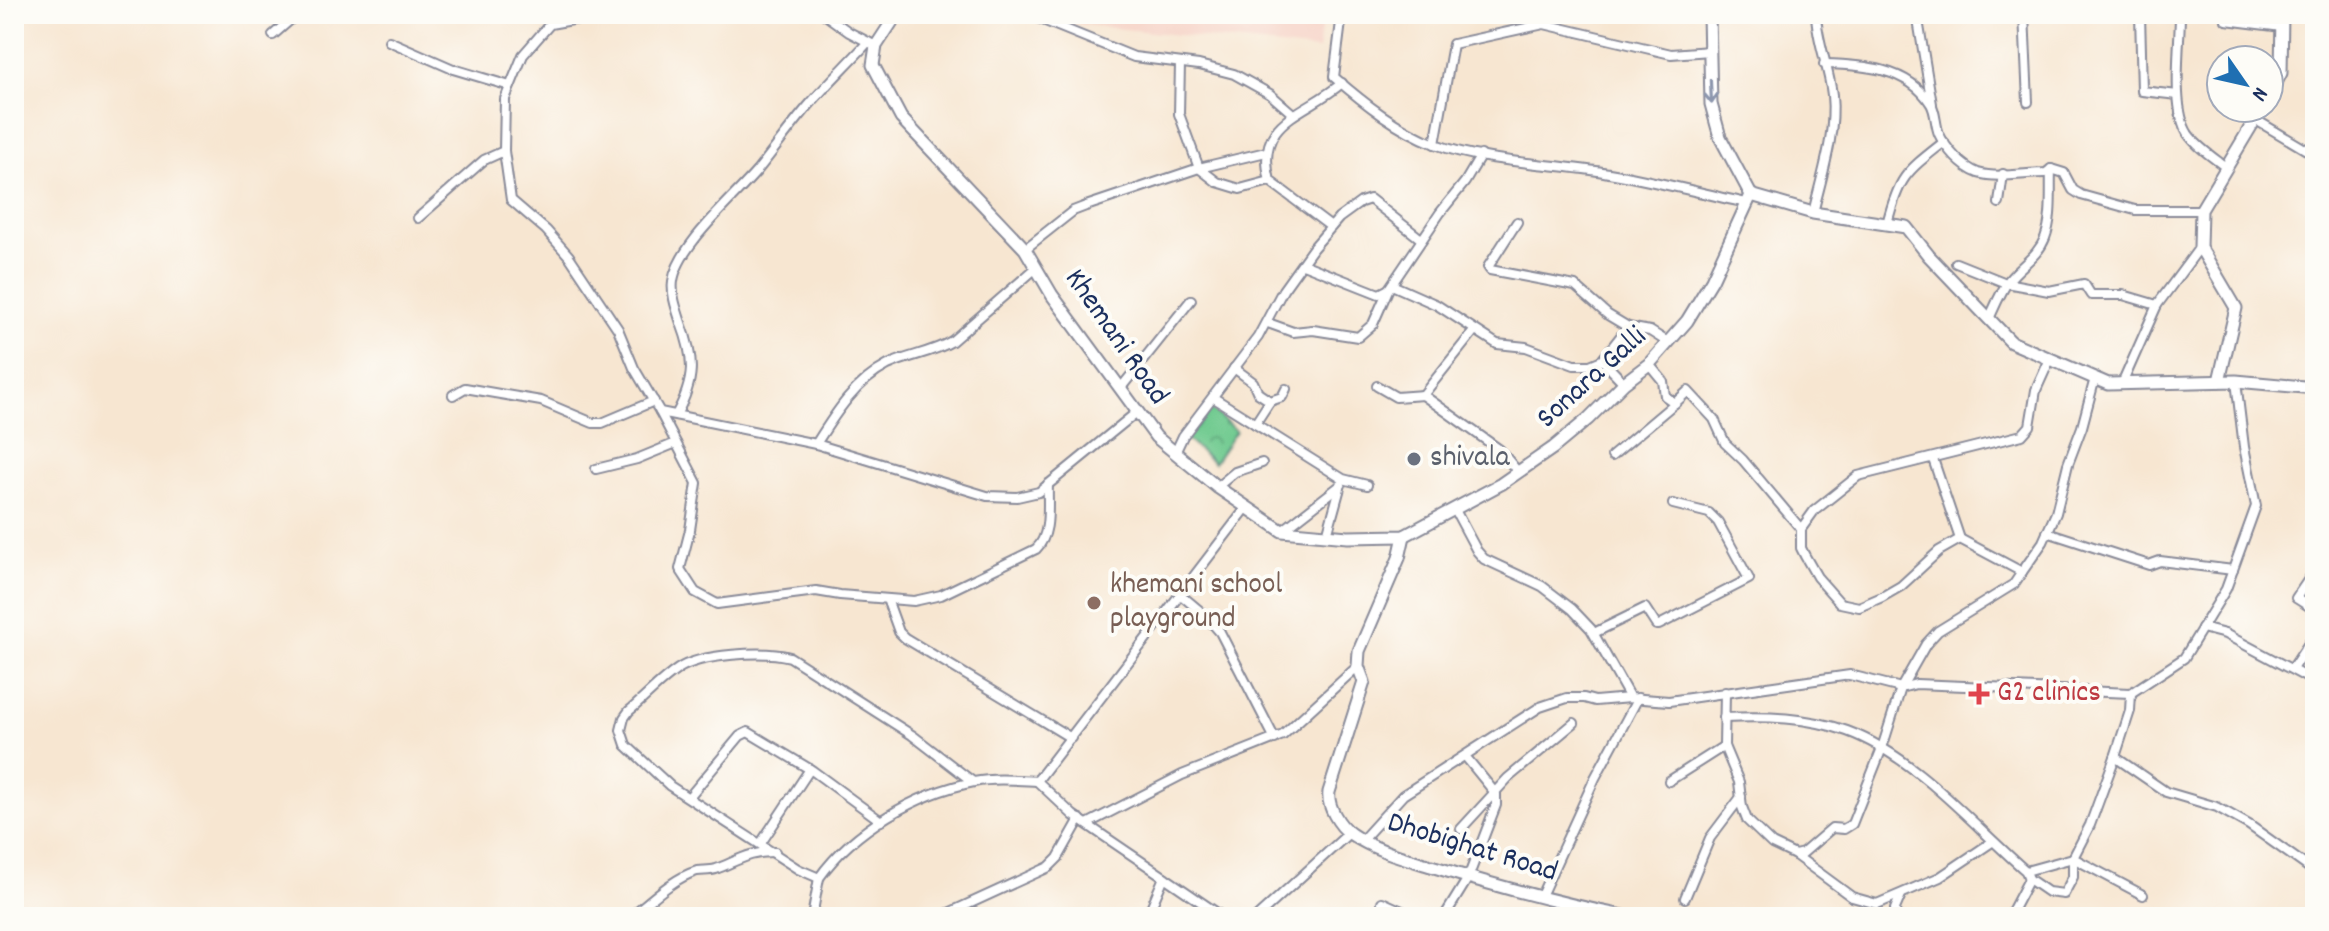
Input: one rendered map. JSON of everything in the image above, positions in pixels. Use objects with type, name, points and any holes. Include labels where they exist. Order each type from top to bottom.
[{"type":"street","points":[[273,35],[297,14]]},
{"type":"street","points":[[553,14],[550,24],[523,55],[505,99],[504,151],[511,200],[546,230],[569,256],[618,329],[634,368],[697,483],[680,569],[695,592],[717,604],[816,591],[914,601],[941,595],[1036,549],[1044,541],[1048,484]]},
{"type":"street","points":[[550,24],[606,14]]},
{"type":"street","points":[[824,14],[872,44]]},
{"type":"street","points":[[676,415],[687,396],[692,377],[672,285],[676,268],[687,249],[757,171],[810,103],[872,44],[897,14]]},
{"type":"street","points":[[1028,14],[1134,57],[1199,65],[1234,74],[1270,94],[1293,114]]},
{"type":"street","points":[[1342,14],[1334,77],[1374,112],[1435,144],[1481,155],[1611,173],[1813,213],[1906,227],[1929,256],[2011,342],[2108,384],[2236,381],[2315,388]]},
{"type":"street","points":[[1542,14],[1544,24]]},
{"type":"street","points":[[1709,14],[1711,104],[1720,137],[1748,199]]},
{"type":"street","points":[[1813,213],[1828,150],[1832,97],[1816,14]]},
{"type":"street","points":[[1917,14],[1932,105],[1944,142],[1969,169],[1981,174],[2046,173],[2051,169]]},
{"type":"street","points":[[2024,14],[2028,102]]},
{"type":"street","points":[[2140,14],[2142,91],[2178,95]]},
{"type":"street","points":[[2180,14],[2178,95],[2186,131],[2196,144],[2227,168]]},
{"type":"street","points":[[2282,14],[2282,44]]},
{"type":"street","points":[[2226,20],[2282,27]]},
{"type":"street","points":[[1435,144],[1453,44],[1544,24],[1671,54],[1710,51]]},
{"type":"street","points":[[389,41],[453,69],[510,86]]},
{"type":"street","name":"Khemani Road","points":[[872,44],[873,65],[901,118],[1025,249],[1156,437],[1217,487],[1282,531],[1404,536]]},
{"type":"street","points":[[1180,63],[1179,114],[1199,168],[1217,182],[1240,189],[1270,181]]},
{"type":"street","points":[[1824,64],[1864,66],[1890,72],[1908,83],[1932,105]]},
{"type":"street","points":[[1331,227],[1270,181],[1266,152],[1277,127],[1293,114],[1324,99],[1342,83]]},
{"type":"street","points":[[2219,381],[2236,308],[2200,247],[2201,210],[2254,124]]},
{"type":"street","points":[[2263,124],[2315,155]]},
{"type":"street","points":[[1887,224],[1901,179],[1944,142]]},
{"type":"street","points":[[418,218],[484,160],[504,151]]},
{"type":"street","points":[[1025,249],[1073,211],[1199,168],[1266,152]]},
{"type":"street","points":[[1268,323],[1293,332],[1313,330],[1358,337],[1373,324],[1390,288],[1421,239],[1465,182],[1481,155]]},
{"type":"street","points":[[2051,169],[2064,173],[2073,190],[2081,195],[2135,210],[2201,210]]},
{"type":"street","points":[[1989,319],[2006,283],[2025,261],[2036,254],[2044,240],[2049,225],[2051,169]]},
{"type":"street","points":[[1999,203],[2003,174]]},
{"type":"street","points":[[1175,453],[1183,436],[1268,323],[1283,290],[1331,227],[1361,202],[1370,199],[1421,239]]},
{"type":"street","name":"Sonara Galli","points":[[1404,536],[1518,472],[1588,419],[1624,383],[1649,364],[1687,321],[1712,280],[1748,199]]},
{"type":"street","points":[[1517,222],[1488,267],[1490,270],[1575,286],[1608,315],[1628,327],[1650,331],[1669,343]]},
{"type":"street","points":[[2122,384],[2157,305],[2200,247]]},
{"type":"street","points":[[1956,263],[2006,283],[2049,291],[2084,284],[2091,295],[2123,295],[2157,305]]},
{"type":"street","points":[[1303,264],[1379,294],[1390,288],[1437,305],[1497,344],[1526,347],[1574,365],[1590,365],[1602,360],[1628,327]]},
{"type":"street","points":[[816,444],[838,409],[872,375],[889,365],[941,348],[952,341],[1036,268]]},
{"type":"street","points":[[1120,389],[1191,300]]},
{"type":"street","points":[[1423,395],[1474,331]]},
{"type":"street","points":[[1960,539],[1939,551],[1901,586],[1867,604],[1851,607],[1840,603],[1817,577],[1801,548],[1801,529],[1814,511],[1858,476],[1996,443],[2028,431],[2036,390],[2050,359]]},
{"type":"street","points":[[1602,360],[1624,383]]},
{"type":"street","points":[[1649,364],[1663,381],[1665,396],[1675,403]]},
{"type":"street","points":[[1234,368],[1253,382],[1258,393],[1270,401]]},
{"type":"street","points":[[1795,855],[1803,853],[1832,828],[1844,829],[1852,824],[1882,748],[1901,688],[1926,644],[1938,631],[2014,584],[2022,572],[2056,513],[2095,378]]},
{"type":"street","points":[[1363,839],[1403,795],[1540,707],[1567,698],[1669,701],[1850,675],[1901,688],[1916,684],[2131,693],[2184,658],[2226,589],[2256,506],[2244,447],[2236,381]]},
{"type":"street","points":[[1377,386],[1396,397],[1423,395],[1500,450],[1518,472]]},
{"type":"street","points":[[453,395],[465,388],[541,401],[593,423],[602,423],[654,401]]},
{"type":"street","points":[[1255,424],[1270,401],[1282,397],[1286,389]]},
{"type":"street","points":[[1612,456],[1688,391],[1714,419],[1725,443],[1801,529]]},
{"type":"street","points":[[1214,398],[1342,482],[1367,485]]},
{"type":"street","points":[[660,412],[816,444],[987,496],[1017,497],[1039,492],[1137,412]]},
{"type":"street","points":[[596,469],[637,459],[676,443]]},
{"type":"street","points":[[1933,459],[1960,539],[2022,572]]},
{"type":"street","points":[[1217,487],[1235,472],[1262,463]]},
{"type":"street","points":[[1282,531],[1342,482]]},
{"type":"street","points":[[1327,535],[1342,482]]},
{"type":"street","points":[[1594,633],[1645,608],[1659,625],[1749,579],[1718,522],[1709,513],[1673,504]]},
{"type":"street","points":[[1037,781],[1247,507]]},
{"type":"street","points":[[1455,510],[1484,559],[1542,586],[1572,609],[1594,633],[1634,698]]},
{"type":"street","points":[[2047,532],[2149,565],[2160,561],[2233,570]]},
{"type":"street","points":[[1257,917],[1349,833],[1333,812],[1328,797],[1364,682],[1358,666],[1359,651],[1399,558],[1404,536]]},
{"type":"street","points":[[2315,570],[2296,598],[2315,610]]},
{"type":"street","points":[[1181,595],[1220,632],[1275,739]]},
{"type":"street","points":[[887,599],[899,632],[905,638],[1071,738]]},
{"type":"street","points":[[2202,628],[2225,634],[2315,682]]},
{"type":"street","points":[[2292,669],[2315,634]]},
{"type":"street","points":[[819,878],[798,869],[670,786],[626,745],[621,730],[624,718],[687,664],[701,660],[777,654],[790,657],[912,735],[973,782]]},
{"type":"street","points":[[940,917],[1049,867],[1083,822],[1182,775],[1275,739],[1294,727],[1358,666]]},
{"type":"street","points":[[1725,692],[1724,746],[1739,782],[1747,820],[1772,844],[1795,855],[1852,897],[1877,904],[1901,895],[1940,877],[1992,842]]},
{"type":"street","points":[[1724,718],[1770,717],[1826,725],[1847,731],[1882,748],[1931,785],[2048,892],[2064,894],[2073,877],[2073,858],[2090,825],[2115,757],[2130,711],[2131,693]]},
{"type":"street","points":[[1541,896],[1634,698]]},
{"type":"street","points":[[1461,829],[1508,778],[1574,723]]},
{"type":"street","points":[[689,797],[744,733],[753,733],[810,769],[881,821]]},
{"type":"street","points":[[1669,781],[1724,746]]},
{"type":"street","points":[[1444,917],[1468,878],[1496,805],[1496,794],[1465,756]]},
{"type":"street","points":[[2115,757],[2166,792],[2217,807],[2249,825],[2315,872]]},
{"type":"street","points":[[761,843],[810,769]]},
{"type":"street","points":[[812,917],[819,878],[844,847],[881,821],[915,801],[973,782],[1009,779],[1037,781],[1083,822],[1223,917]]},
{"type":"street","points":[[1685,898],[1710,838],[1742,797]]},
{"type":"street","name":"Dhobighat Road","points":[[1349,833],[1408,859],[1468,878],[1628,917]]},
{"type":"street","points":[[630,917],[697,871],[713,871],[758,851],[776,852]]},
{"type":"street","points":[[2009,917],[2028,875],[2073,858],[2143,895]]},
{"type":"street","points":[[1147,917],[1164,877]]},
{"type":"street","points":[[1896,917],[1897,900],[1901,895]]},
{"type":"street","points":[[1382,902],[1415,917]]},
{"type":"shaded area","points":[[1050,14],[1323,14],[1318,50],[1078,24]]},
{"type":"green space","points":[[1211,409],[1236,431],[1214,463],[1186,439]]},
{"type":"place","name":"shivala","points":[[1414,459]]},
{"type":"place","name":"khemani school playground","points":[[1094,603]]},
{"type":"place","name":"G2 clinics","points":[[1979,694]]}]
